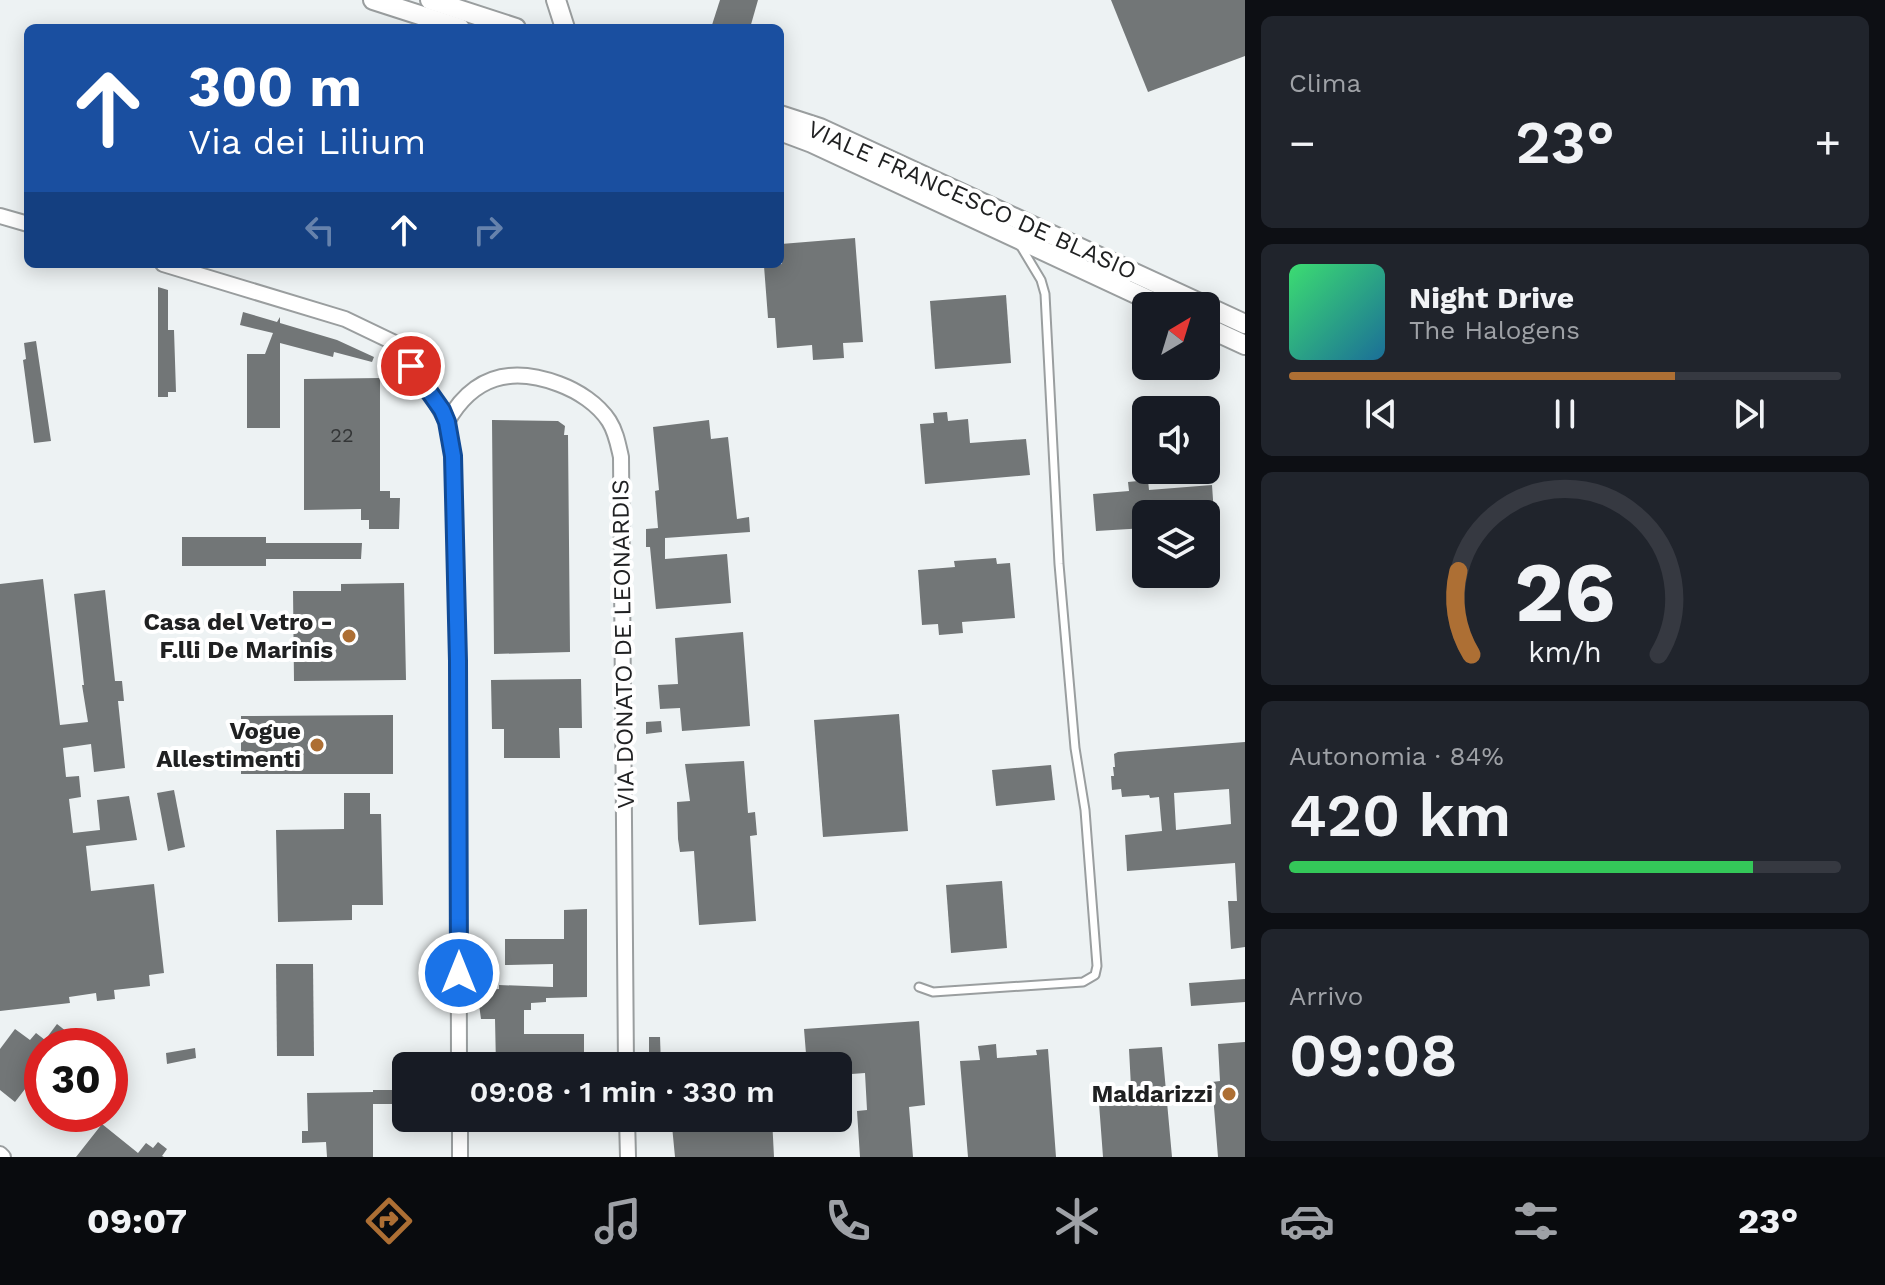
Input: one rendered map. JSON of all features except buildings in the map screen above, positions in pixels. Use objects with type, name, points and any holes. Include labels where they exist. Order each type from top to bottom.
[{"type":"street","points":[[373,0],[448,24]]},
{"type":"street","points":[[430,0],[504,24]]},
{"type":"street","points":[[556,0],[564,24]]},
{"type":"street","name":"VIALE FRANCESCO DE BLASIO","points":[[784,116],[820,128],[1176,292]]},
{"type":"street","name":"VIALE FRANCESCO DE BLASIO","points":[[784,132],[1132,292]]},
{"type":"street","points":[[0,216],[24,223]]},
{"type":"street","points":[[176,268],[345,319],[395,343],[445,416],[453,456],[458,661],[459,1052]]},
{"type":"street","name":"VIALE FRANCESCO DE BLASIO","points":[[1220,312],[1245,324]]},
{"type":"street","points":[[1220,333],[1245,345]]},
{"type":"street","name":"VIA DONATO DE LEONARDIS","points":[[445,416],[479,385],[509,375],[525,374],[549,380],[580,394],[607,417],[616,434],[621,457],[626,1052]]},
{"type":"street","points":[[460,1132],[460,1157]]},
{"type":"street","points":[[627,1132],[628,1157]]},
{"type":"lane","points":[[919,987],[933,992],[1083,982],[1095,975],[1097,966],[1085,810],[1075,748],[1059,564],[1045,294],[1031,261],[1013,237]]},
{"type":"place","name":"Casa del Vetro - F.lli De Marinis","points":[[349,636]]},
{"type":"place","name":"Vogue Allestimenti","points":[[317,745]]},
{"type":"place","name":"Maldarizzi","points":[[1229,1094]]},
{"type":"route","points":[[411,366],[442,410],[453,456],[458,661],[459,973]]}]
